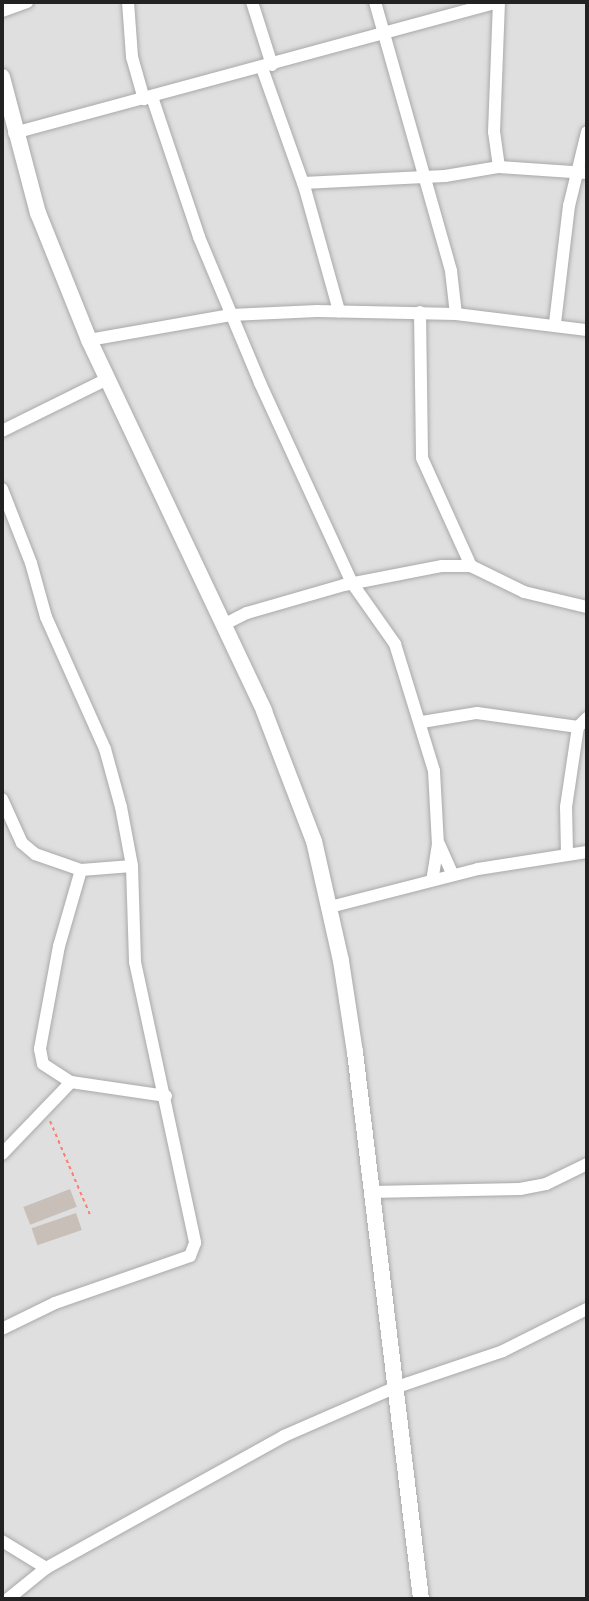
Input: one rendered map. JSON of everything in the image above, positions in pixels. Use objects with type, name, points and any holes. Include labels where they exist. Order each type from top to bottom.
[{"type":"street","points":[[2,11],[27,2]]},
{"type":"street","points":[[128,2],[132,57],[231,315],[352,583],[391,637],[422,722],[434,771],[438,844],[432,880]]},
{"type":"street","points":[[252,2],[267,66],[340,311]]},
{"type":"street","points":[[375,2],[421,174],[451,271],[456,314]]},
{"type":"street","points":[[14,133],[499,2],[494,132],[499,167]]},
{"type":"street","points":[[2,77],[14,133],[38,213],[89,340],[225,624],[314,841],[330,907],[355,1052],[421,1599]]},
{"type":"street","points":[[555,323],[569,206],[583,172],[587,132]]},
{"type":"street","points":[[303,183],[421,174],[445,176],[499,167],[583,172]]},
{"type":"street","points":[[89,340],[231,315],[340,311],[456,314],[555,323],[587,330]]},
{"type":"street","points":[[420,312],[422,458],[471,566]]},
{"type":"street","points":[[2,431],[107,379]]},
{"type":"street","points":[[2,489],[31,564],[46,617],[105,749],[132,866],[135,962],[166,1096],[194,1251],[129,1280],[55,1303],[2,1329]]},
{"type":"street","points":[[225,624],[247,613],[407,570],[471,566],[524,592],[587,607]]},
{"type":"street","points":[[422,722],[477,713],[582,723],[566,807],[567,853]]},
{"type":"street","points":[[2,799],[22,843],[35,854],[80,870],[132,866]]},
{"type":"street","points":[[438,844],[453,874]]},
{"type":"street","points":[[330,907],[453,874],[567,853],[587,852]]},
{"type":"street","points":[[80,870],[59,946],[40,1049],[43,1064],[71,1082],[166,1096]]},
{"type":"street","points":[[2,1154],[44,1107],[71,1082]]},
{"type":"street","points":[[370,1192],[520,1189],[546,1184],[587,1164]]},
{"type":"street","points":[[8,1599],[46,1568],[214,1472],[394,1388],[503,1351],[587,1309]]},
{"type":"street","points":[[2,1541],[46,1568]]},
{"type":"path","points":[[44,1107],[91,1217]]},
{"type":"shaded area","points":[[2,2],[587,2],[587,1599],[2,1599]]},
{"type":"building","points":[[70,1189],[77,1207],[30,1225],[23,1207]]},
{"type":"building","points":[[76,1213],[82,1230],[37,1245],[32,1228]]}]
